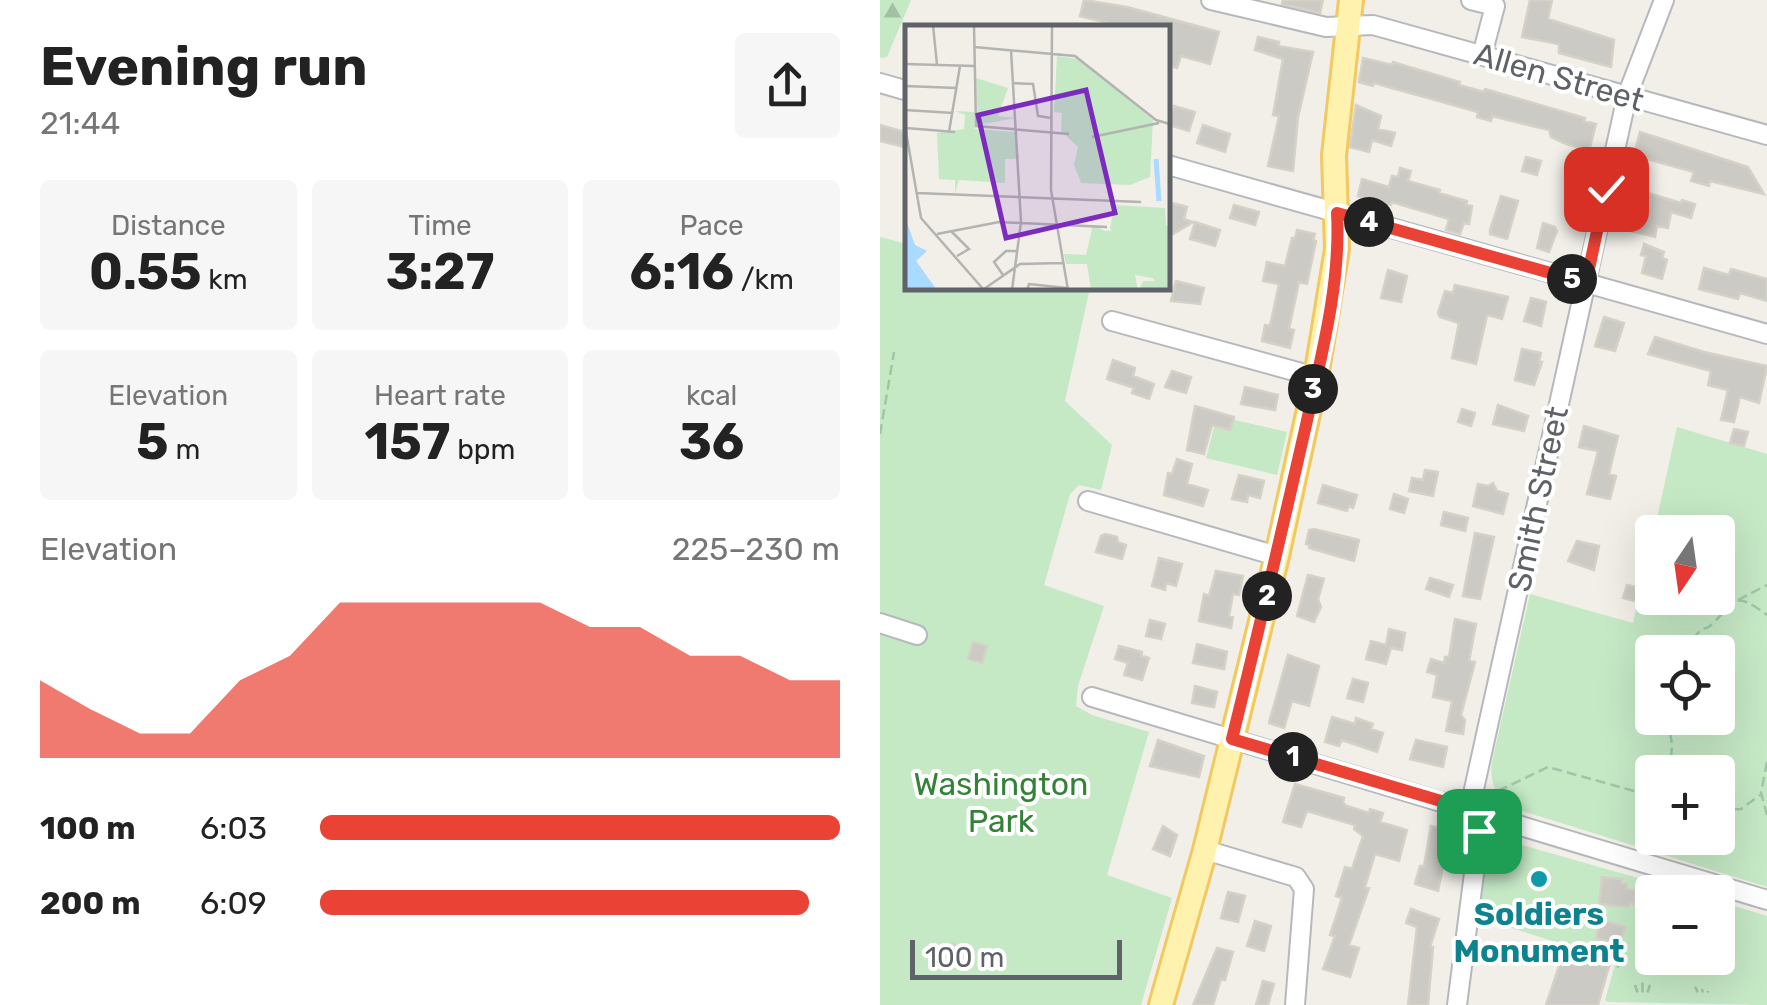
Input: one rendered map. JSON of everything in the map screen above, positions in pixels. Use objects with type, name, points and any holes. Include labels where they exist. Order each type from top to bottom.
[{"type":"main road","points":[[1161,1005],[1205,850],[1277,556],[1316,376],[1337,249],[1334,155],[1351,0]]},
{"type":"street","name":"Allen Street","points":[[1211,0],[1326,26],[1373,25],[1767,135]]},
{"type":"street","points":[[1471,0],[1495,6],[1482,55]]},
{"type":"street","name":"Smith Street","points":[[1457,1005],[1479,836],[1474,789],[1628,96],[1664,0]]},
{"type":"street","points":[[880,84],[905,90]]},
{"type":"street","points":[[1170,166],[1767,334]]},
{"type":"street","points":[[1112,320],[1316,376]]},
{"type":"street","points":[[1088,501],[1277,556]]},
{"type":"street","points":[[880,623],[917,634]]},
{"type":"street","points":[[1092,697],[1767,900]]},
{"type":"street","points":[[1205,850],[1296,878],[1304,889],[1295,1005]]},
{"type":"path","points":[[880,434],[894,352]]},
{"type":"path","points":[[1695,635],[1711,626],[1726,605],[1767,586]]},
{"type":"path","points":[[1737,600],[1767,615]]},
{"type":"path","points":[[1767,762],[1761,794],[1767,815]]},
{"type":"path","points":[[1498,791],[1548,767],[1635,791]]},
{"type":"path","points":[[1735,810],[1761,794]]},
{"type":"green space","points":[[880,0],[911,0],[887,57],[880,58]]},
{"type":"green space","name":"Washington Park","points":[[880,237],[905,243],[905,290],[1089,292],[1065,401],[1112,445],[1101,490],[1079,485],[1070,494],[1044,585],[1104,606],[1078,686],[1076,706],[1092,715],[1149,732],[1107,875],[1172,898],[1141,1005],[880,1005]]},
{"type":"green space","points":[[1217,416],[1287,432],[1277,475],[1206,458]]},
{"type":"green space","points":[[1677,427],[1767,454],[1767,887],[1664,855],[1735,855],[1735,755],[1635,755],[1635,846],[1513,808],[1498,794],[1492,762],[1530,594],[1633,623],[1635,614],[1735,615],[1735,515],[1658,515]]},
{"type":"green space","points":[[1490,836],[1635,878],[1635,975],[1735,974],[1767,1005],[1608,1002],[1605,1000],[1616,961],[1478,917]]},
{"type":"green space","points":[[1490,836],[1635,877],[1635,967],[1478,917]]},
{"type":"green space","points":[[1735,906],[1767,916],[1767,1005],[1752,1005],[1659,975],[1735,975]]},
{"type":"building","points":[[1084,0],[1127,7],[1219,32],[1210,64],[1181,56],[1177,68],[1170,66],[1170,25],[1116,25],[1080,16]]},
{"type":"building","points":[[1283,0],[1323,0],[1320,13],[1282,4]]},
{"type":"building","points":[[1530,0],[1552,0],[1548,19],[1614,40],[1611,67],[1559,53],[1559,44],[1522,37]]},
{"type":"building","points":[[1258,37],[1279,42],[1278,46],[1313,52],[1298,117],[1293,171],[1268,166],[1279,116],[1273,115],[1283,59],[1255,50]]},
{"type":"building","points":[[1363,58],[1392,65],[1393,62],[1460,82],[1459,85],[1585,118],[1584,121],[1596,124],[1590,147],[1588,150],[1566,144],[1551,137],[1549,130],[1492,116],[1491,121],[1477,117],[1478,112],[1359,82]]},
{"type":"building","points":[[1356,105],[1381,116],[1378,129],[1395,133],[1391,146],[1372,140],[1369,152],[1350,147]]},
{"type":"building","points":[[1174,106],[1195,112],[1189,131],[1170,125]]},
{"type":"building","points":[[880,125],[905,132],[905,147],[880,141]]},
{"type":"building","points":[[1203,125],[1230,134],[1225,152],[1197,143]]},
{"type":"building","points":[[1640,132],[1748,167],[1764,194],[1710,181],[1709,186],[1691,181],[1694,172],[1634,154]]},
{"type":"building","points":[[1526,157],[1541,161],[1537,175],[1522,171]]},
{"type":"building","points":[[1400,168],[1411,171],[1408,181],[1440,190],[1439,193],[1472,206],[1469,224],[1464,223],[1460,234],[1446,230],[1449,219],[1358,196],[1362,179],[1389,187]]},
{"type":"building","points":[[1621,185],[1695,204],[1691,218],[1671,212],[1668,228],[1657,226],[1655,237],[1627,230],[1634,202],[1618,198]]},
{"type":"building","points":[[1501,196],[1518,201],[1507,239],[1490,234]]},
{"type":"building","points":[[1170,203],[1187,207],[1184,219],[1193,222],[1170,236]]},
{"type":"building","points":[[1234,205],[1259,212],[1255,225],[1230,218]]},
{"type":"building","points":[[1195,222],[1220,230],[1215,246],[1190,239]]},
{"type":"building","points":[[1543,223],[1557,231],[1549,252],[1537,248]]},
{"type":"building","points":[[1297,230],[1315,234],[1316,241],[1307,284],[1299,282],[1289,329],[1294,330],[1290,348],[1262,341],[1265,325],[1270,326],[1279,284],[1263,281],[1267,262],[1285,266]]},
{"type":"building","points":[[1644,244],[1664,252],[1662,258],[1667,260],[1662,279],[1642,273]]},
{"type":"building","points":[[1704,268],[1729,275],[1731,269],[1767,279],[1767,301],[1740,293],[1738,299],[1699,289]]},
{"type":"building","points":[[1388,270],[1407,276],[1401,302],[1381,298]]},
{"type":"building","points":[[1176,281],[1204,288],[1200,304],[1171,301]]},
{"type":"building","points":[[1455,285],[1508,297],[1502,319],[1487,315],[1476,364],[1452,358],[1459,323],[1438,313],[1445,291],[1453,293]]},
{"type":"building","points":[[1531,298],[1546,302],[1541,326],[1524,321]]},
{"type":"building","points":[[1604,317],[1624,323],[1615,351],[1595,346]]},
{"type":"building","points":[[1655,337],[1767,366],[1759,403],[1740,397],[1734,422],[1721,420],[1728,390],[1708,385],[1711,371],[1648,354]]},
{"type":"building","points":[[1522,349],[1541,353],[1534,385],[1515,380]]},
{"type":"building","points":[[1113,360],[1135,368],[1133,376],[1154,384],[1149,399],[1132,393],[1134,388],[1107,379]]},
{"type":"building","points":[[1172,371],[1191,377],[1186,393],[1165,387]]},
{"type":"building","points":[[1245,387],[1278,395],[1275,410],[1241,404]]},
{"type":"building","points":[[1498,405],[1528,416],[1524,431],[1493,424]]},
{"type":"building","points":[[1195,406],[1234,417],[1230,430],[1212,425],[1204,454],[1187,450]]},
{"type":"building","points":[[1462,409],[1475,413],[1471,426],[1458,422]]},
{"type":"building","points":[[1584,426],[1618,436],[1609,474],[1616,476],[1610,499],[1587,494],[1598,451],[1579,447]]},
{"type":"building","points":[[1734,429],[1748,432],[1744,446],[1730,443]]},
{"type":"building","points":[[1177,459],[1192,464],[1187,484],[1208,490],[1203,506],[1164,495],[1168,473],[1172,474]]},
{"type":"building","points":[[1425,470],[1438,472],[1433,496],[1409,491],[1412,478],[1423,480]]},
{"type":"building","points":[[1239,475],[1264,481],[1260,498],[1248,495],[1247,502],[1232,499]]},
{"type":"building","points":[[1493,483],[1497,491],[1508,494],[1503,514],[1473,506],[1478,484]]},
{"type":"building","points":[[1323,485],[1357,495],[1353,508],[1349,506],[1347,511],[1318,503]]},
{"type":"building","points":[[1394,494],[1408,499],[1404,513],[1390,509]]},
{"type":"building","points":[[1444,512],[1468,518],[1465,531],[1441,525]]},
{"type":"building","points":[[1309,530],[1359,540],[1354,561],[1309,548]]},
{"type":"building","points":[[1475,533],[1494,537],[1480,599],[1463,596]]},
{"type":"building","points":[[1105,534],[1126,545],[1122,559],[1096,552]]},
{"type":"building","points":[[1577,541],[1599,546],[1594,570],[1568,561]]},
{"type":"building","points":[[1159,558],[1182,564],[1176,586],[1166,583],[1165,590],[1152,586]]},
{"type":"building","points":[[1216,571],[1243,576],[1239,595],[1233,594],[1231,628],[1199,621],[1204,594],[1209,596]]},
{"type":"building","points":[[1308,575],[1324,579],[1318,599],[1321,607],[1314,622],[1297,616]]},
{"type":"building","points":[[1430,578],[1453,585],[1449,597],[1426,589]]},
{"type":"building","points":[[1627,585],[1635,587],[1635,601],[1623,598]]},
{"type":"building","points":[[1455,619],[1476,624],[1469,661],[1475,662],[1461,715],[1465,720],[1463,734],[1446,731],[1452,701],[1433,697],[1437,675],[1427,672],[1431,659],[1444,663],[1445,657],[1449,657]]},
{"type":"building","points":[[1150,620],[1165,624],[1161,639],[1146,636]]},
{"type":"building","points":[[1389,629],[1405,633],[1402,650],[1391,648],[1386,664],[1366,659],[1371,641],[1386,645]]},
{"type":"building","points":[[973,642],[987,646],[982,663],[968,659]]},
{"type":"building","points":[[1197,644],[1227,652],[1224,669],[1193,663]]},
{"type":"building","points":[[1119,646],[1149,658],[1142,680],[1124,675],[1128,663],[1115,659]]},
{"type":"building","points":[[1288,655],[1319,666],[1309,706],[1292,701],[1284,728],[1269,723]]},
{"type":"building","points":[[1353,679],[1368,683],[1363,702],[1347,698]]},
{"type":"building","points":[[1195,686],[1217,692],[1214,707],[1192,703]]},
{"type":"building","points":[[1332,717],[1355,724],[1356,718],[1373,724],[1371,729],[1383,733],[1377,752],[1342,740],[1339,746],[1325,742]]},
{"type":"building","points":[[1158,740],[1204,756],[1199,777],[1150,766]]},
{"type":"building","points":[[1416,740],[1447,747],[1443,767],[1410,759]]},
{"type":"building","points":[[1295,784],[1344,798],[1347,806],[1383,813],[1380,822],[1407,830],[1399,861],[1375,854],[1365,887],[1369,888],[1349,945],[1359,948],[1350,977],[1323,969],[1335,936],[1330,935],[1342,898],[1336,896],[1345,867],[1352,869],[1363,836],[1354,829],[1355,825],[1307,811],[1301,827],[1283,822]]},
{"type":"building","points":[[1163,826],[1177,835],[1170,856],[1153,849]]},
{"type":"building","points":[[1431,826],[1455,832],[1452,845],[1448,844],[1438,891],[1415,884],[1420,866],[1424,866]]},
{"type":"building","points":[[1602,877],[1622,879],[1627,889],[1635,890],[1635,904],[1629,903],[1628,907],[1599,904]]},
{"type":"building","points":[[1228,892],[1245,896],[1238,922],[1221,918]]},
{"type":"building","points":[[1411,909],[1439,919],[1430,947],[1428,1005],[1408,1005],[1417,927],[1406,923]]},
{"type":"building","points":[[1601,920],[1625,927],[1619,945],[1596,938]]},
{"type":"building","points":[[1255,921],[1271,926],[1264,951],[1247,946]]},
{"type":"building","points":[[952,943],[965,951],[957,965],[944,958]]},
{"type":"building","points":[[1217,948],[1233,952],[1225,980],[1221,979],[1213,1005],[1193,1005]]},
{"type":"building","points":[[1564,951],[1609,966],[1598,1005],[1546,1005]]},
{"type":"building","points":[[1263,981],[1274,984],[1268,1005],[1256,1005]]},
{"type":"place","name":"Soldiers Monument","points":[[1539,879]]},
{"type":"route","points":[[1479,831],[1478,812],[1232,739],[1316,376],[1337,249],[1337,213],[1586,283],[1606,189]]}]
